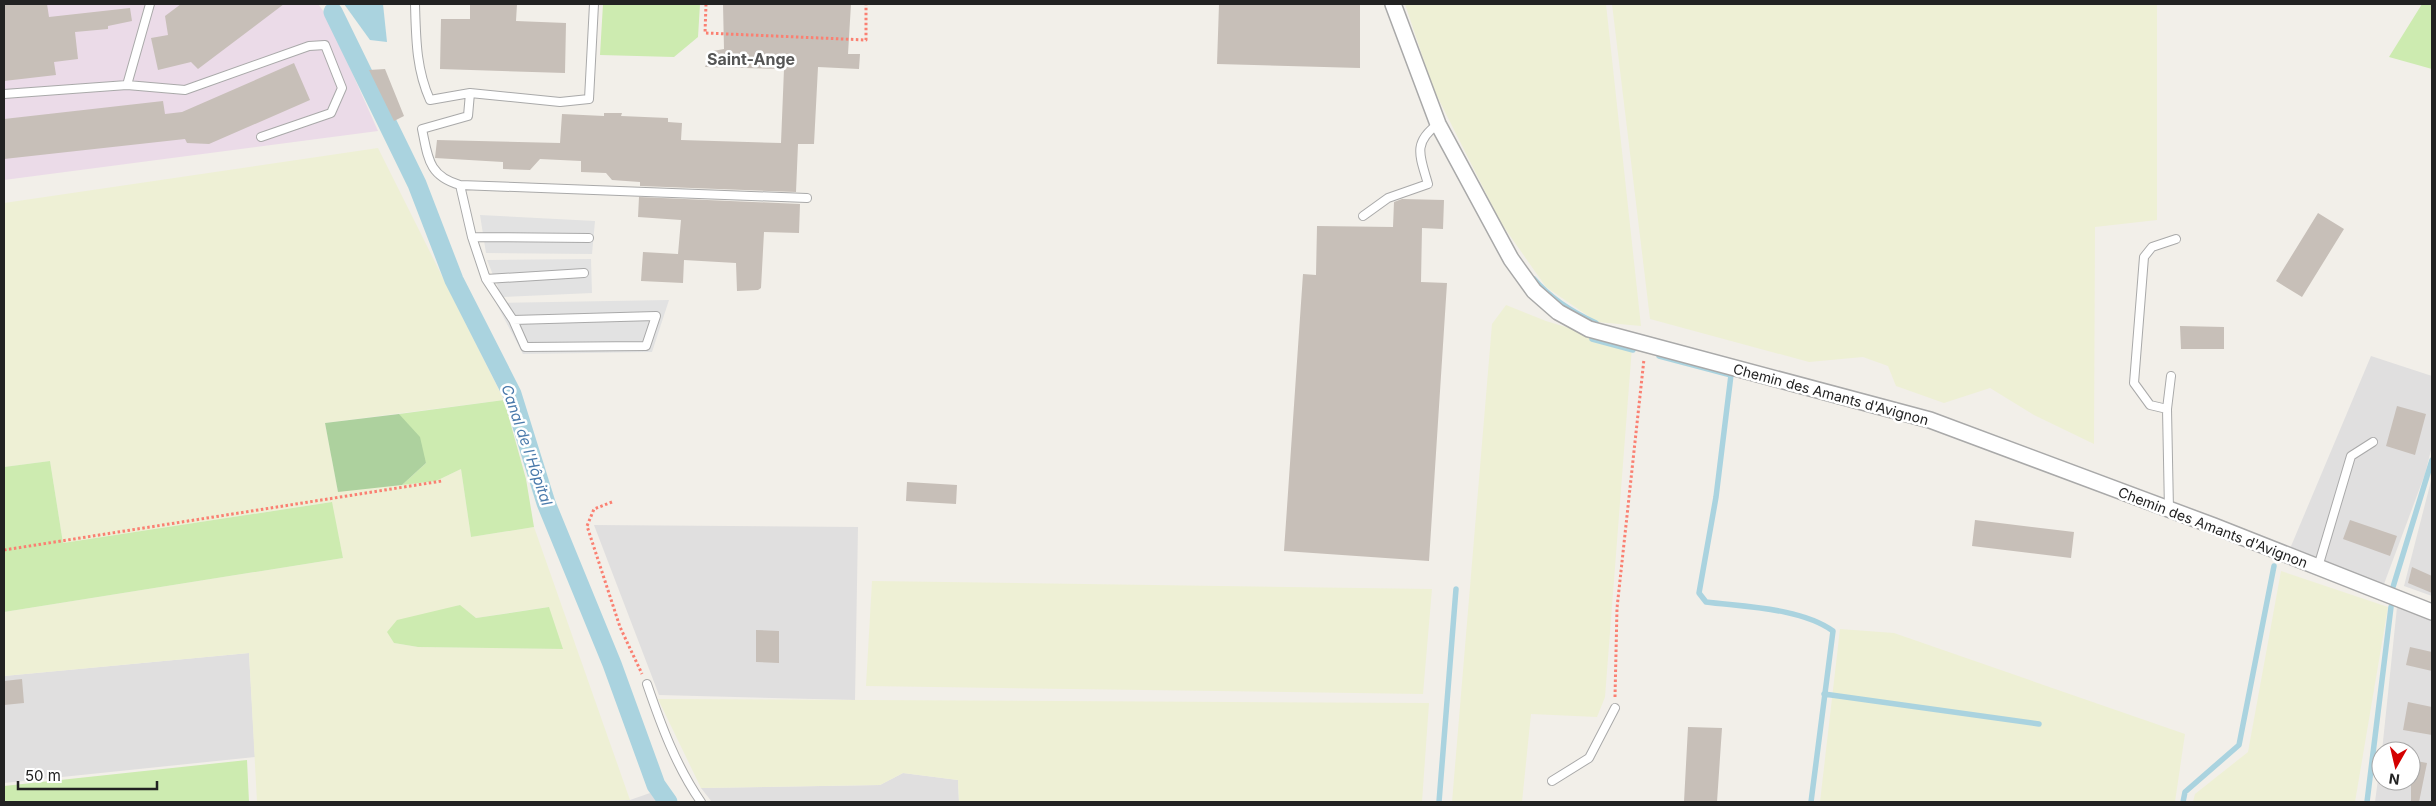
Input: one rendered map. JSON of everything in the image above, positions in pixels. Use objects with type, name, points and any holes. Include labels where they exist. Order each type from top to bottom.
[{"type":"street","name":"Chemin des Amants d'Avignon","points":[[1393,4],[1438,124],[1491,226],[1511,259],[1534,291],[1558,312],[1589,329],[1930,420],[2432,612]]},
{"type":"lane","points":[[127,85],[150,4]]},
{"type":"lane","points":[[416,4],[416,51],[422,82],[430,100],[470,93],[560,102],[590,99],[594,4]]},
{"type":"lane","points":[[4,94],[127,85],[185,90],[308,46],[325,46],[342,88],[331,113],[261,137]]},
{"type":"lane","points":[[470,93],[468,116],[422,129],[431,167],[446,182],[460,185],[807,198]]},
{"type":"lane","points":[[1363,216],[1388,198],[1428,184],[1418,151],[1426,133],[1438,124]]},
{"type":"lane","points":[[460,185],[472,237],[486,279],[513,320],[525,347],[646,346],[656,316],[513,320]]},
{"type":"lane","points":[[472,237],[590,238]]},
{"type":"lane","points":[[2167,409],[2150,404],[2134,383],[2144,257],[2152,247],[2176,240]]},
{"type":"lane","points":[[486,279],[584,274]]},
{"type":"lane","points":[[2169,510],[2167,409],[2171,376]]},
{"type":"lane","points":[[2318,567],[2351,456],[2373,442]]},
{"type":"lane","points":[[647,684],[662,727],[687,782],[701,802]]},
{"type":"lane","points":[[1552,781],[1589,758],[1615,708]]},
{"type":"path","points":[[706,4],[704,33],[866,40],[866,4]]},
{"type":"path","points":[[1615,708],[1617,608],[1642,368],[1647,344]]},
{"type":"path","points":[[4,550],[442,481]]},
{"type":"path","points":[[612,502],[594,509],[586,526],[620,627],[647,684]]},
{"type":"shaded area","points":[[4,4],[318,4],[327,16],[378,131],[4,180]]},
{"type":"shaded area","points":[[480,215],[595,221],[592,254],[486,253]]},
{"type":"shaded area","points":[[591,259],[592,293],[502,297],[487,260]]},
{"type":"shaded area","points":[[669,300],[652,352],[523,354],[496,303]]},
{"type":"shaded area","points":[[2371,356],[2432,376],[2432,446],[2425,474],[2384,584],[2289,551]]},
{"type":"shaded area","points":[[2432,477],[2432,596],[2404,586]]},
{"type":"shaded area","points":[[594,525],[858,527],[855,700],[659,695]]},
{"type":"shaded area","points":[[2397,607],[2432,620],[2432,802],[2375,802],[2376,791],[2421,791],[2421,741],[2383,741]]},
{"type":"shaded area","points":[[249,653],[255,757],[4,783],[4,676]]},
{"type":"shaded area","points":[[903,773],[958,780],[959,802],[712,802],[701,788],[880,785]]},
{"type":"shaded area","points":[[650,793],[657,802],[549,802],[630,800]]},
{"type":"green space","points":[[603,4],[700,4],[698,37],[674,57],[600,55]]},
{"type":"green space","points":[[1405,4],[1606,4],[1641,326],[1597,322],[1546,287],[1501,223],[1433,88]]},
{"type":"green space","points":[[1612,4],[2157,4],[2157,220],[2095,227],[2094,444],[2034,415],[1990,388],[1944,403],[1896,386],[1888,366],[1863,357],[1809,362],[1650,319]]},
{"type":"green space","points":[[2422,4],[2432,4],[2432,69],[2389,57]]},
{"type":"green space","points":[[378,148],[504,400],[325,423],[338,491],[436,481],[461,469],[471,537],[534,527],[630,800],[549,802],[257,802],[249,653],[4,676],[4,612],[343,558],[331,502],[63,543],[50,461],[4,467],[4,203]],"holes":[[[459,605],[476,618],[548,607],[562,649],[418,647],[394,643]]]},
{"type":"green space","points":[[1506,305],[1546,321],[1632,347],[1605,697],[1597,717],[1531,714],[1522,802],[1452,802],[1492,324]]},
{"type":"green space","points":[[504,400],[526,479],[534,527],[471,537],[461,469],[436,481],[402,485],[426,463],[399,414]]},
{"type":"green space","points":[[399,414],[420,437],[426,463],[402,485],[338,492],[325,423]]},
{"type":"green space","points":[[50,461],[63,543],[332,502],[343,558],[4,612],[4,467]]},
{"type":"green space","points":[[2281,571],[2388,607],[2355,802],[2193,802],[2195,794],[2248,752]]},
{"type":"green space","points":[[872,581],[1432,589],[1423,694],[866,686]]},
{"type":"green space","points":[[460,605],[476,618],[549,607],[563,649],[418,647],[394,643],[387,632],[397,620]]},
{"type":"green space","points":[[1840,629],[1894,633],[2185,734],[2175,802],[1820,802]]},
{"type":"green space","points":[[658,699],[1429,703],[1422,802],[959,802],[958,780],[903,773],[880,785],[701,788]]},
{"type":"green space","points":[[247,760],[249,802],[4,802],[4,786]]},
{"type":"water","points":[[344,4],[383,4],[387,42],[370,40]]},
{"type":"building","points":[[4,4],[47,4],[49,17],[130,8],[132,21],[108,26],[108,29],[75,32],[78,59],[54,62],[56,75],[4,81]]},
{"type":"building","points":[[181,4],[284,4],[198,69],[191,62],[158,70],[151,38],[168,35],[165,16]]},
{"type":"building","points":[[470,4],[517,4],[516,21],[566,23],[565,73],[440,69],[441,19],[470,19]]},
{"type":"building","points":[[723,4],[851,4],[848,54],[860,54],[859,69],[818,67],[814,144],[798,144],[796,192],[640,186],[640,182],[612,180],[606,173],[581,172],[581,161],[540,159],[530,170],[503,169],[503,162],[435,158],[437,140],[560,143],[562,114],[604,116],[604,113],[622,113],[621,116],[668,118],[668,122],[682,123],[681,140],[781,143],[784,69],[705,67],[713,51],[724,49]]},
{"type":"building","points":[[1219,4],[1360,4],[1360,68],[1217,64]]},
{"type":"building","points":[[294,63],[310,100],[209,144],[187,143],[185,139],[4,159],[4,119],[163,101],[165,114],[182,112]]},
{"type":"building","points":[[385,69],[404,116],[394,121],[369,70]]},
{"type":"building","points":[[639,197],[800,204],[799,233],[764,232],[761,288],[758,290],[737,291],[736,263],[684,260],[683,283],[641,281],[643,252],[678,254],[681,220],[638,217]]},
{"type":"building","points":[[1402,199],[1444,200],[1443,229],[1422,228],[1421,282],[1447,283],[1429,561],[1284,551],[1303,274],[1316,275],[1317,226],[1393,227],[1394,202]]},
{"type":"building","points":[[2318,213],[2344,229],[2302,297],[2276,281]]},
{"type":"building","points":[[2180,326],[2224,327],[2224,349],[2181,349]]},
{"type":"building","points":[[2397,406],[2426,414],[2415,455],[2386,446]]},
{"type":"building","points":[[907,482],[957,485],[956,504],[906,501]]},
{"type":"building","points":[[1975,520],[2074,532],[2071,558],[1972,546]]},
{"type":"building","points":[[2350,520],[2397,536],[2390,556],[2343,539]]},
{"type":"building","points":[[2412,567],[2432,576],[2432,593],[2408,583]]},
{"type":"building","points":[[756,630],[779,631],[779,663],[756,662]]},
{"type":"building","points":[[2410,647],[2432,652],[2432,671],[2406,665]]},
{"type":"building","points":[[22,679],[24,703],[4,705],[4,681]]},
{"type":"building","points":[[2408,702],[2432,707],[2432,735],[2403,730]]},
{"type":"building","points":[[1688,727],[1722,728],[1717,802],[1684,802]]},
{"type":"building","points":[[2421,762],[2427,763],[2419,802],[2411,802],[2411,791],[2421,791]]},
{"type":"waterway","name":"Canal de l'Hôpital","points":[[333,12],[417,184],[454,280],[512,394],[546,503],[612,664],[656,785],[668,802]]},
{"type":"waterway","points":[[1534,279],[1547,293],[1562,304],[1596,323]]},
{"type":"waterway","points":[[1592,339],[1633,350]]},
{"type":"waterway","points":[[1659,356],[1731,375],[1716,497],[1699,593],[1706,602],[1789,613],[1820,623],[1833,631],[1811,802]]},
{"type":"waterway","points":[[2393,587],[2432,460]]},
{"type":"waterway","points":[[2183,802],[2185,792],[2239,745],[2274,566]]},
{"type":"waterway","points":[[1439,802],[1456,589]]},
{"type":"waterway","points":[[2367,802],[2391,607]]},
{"type":"waterway","points":[[1824,694],[2039,724]]},
{"type":"district","name":"Saint-Ange","points":[[751,59]]}]
